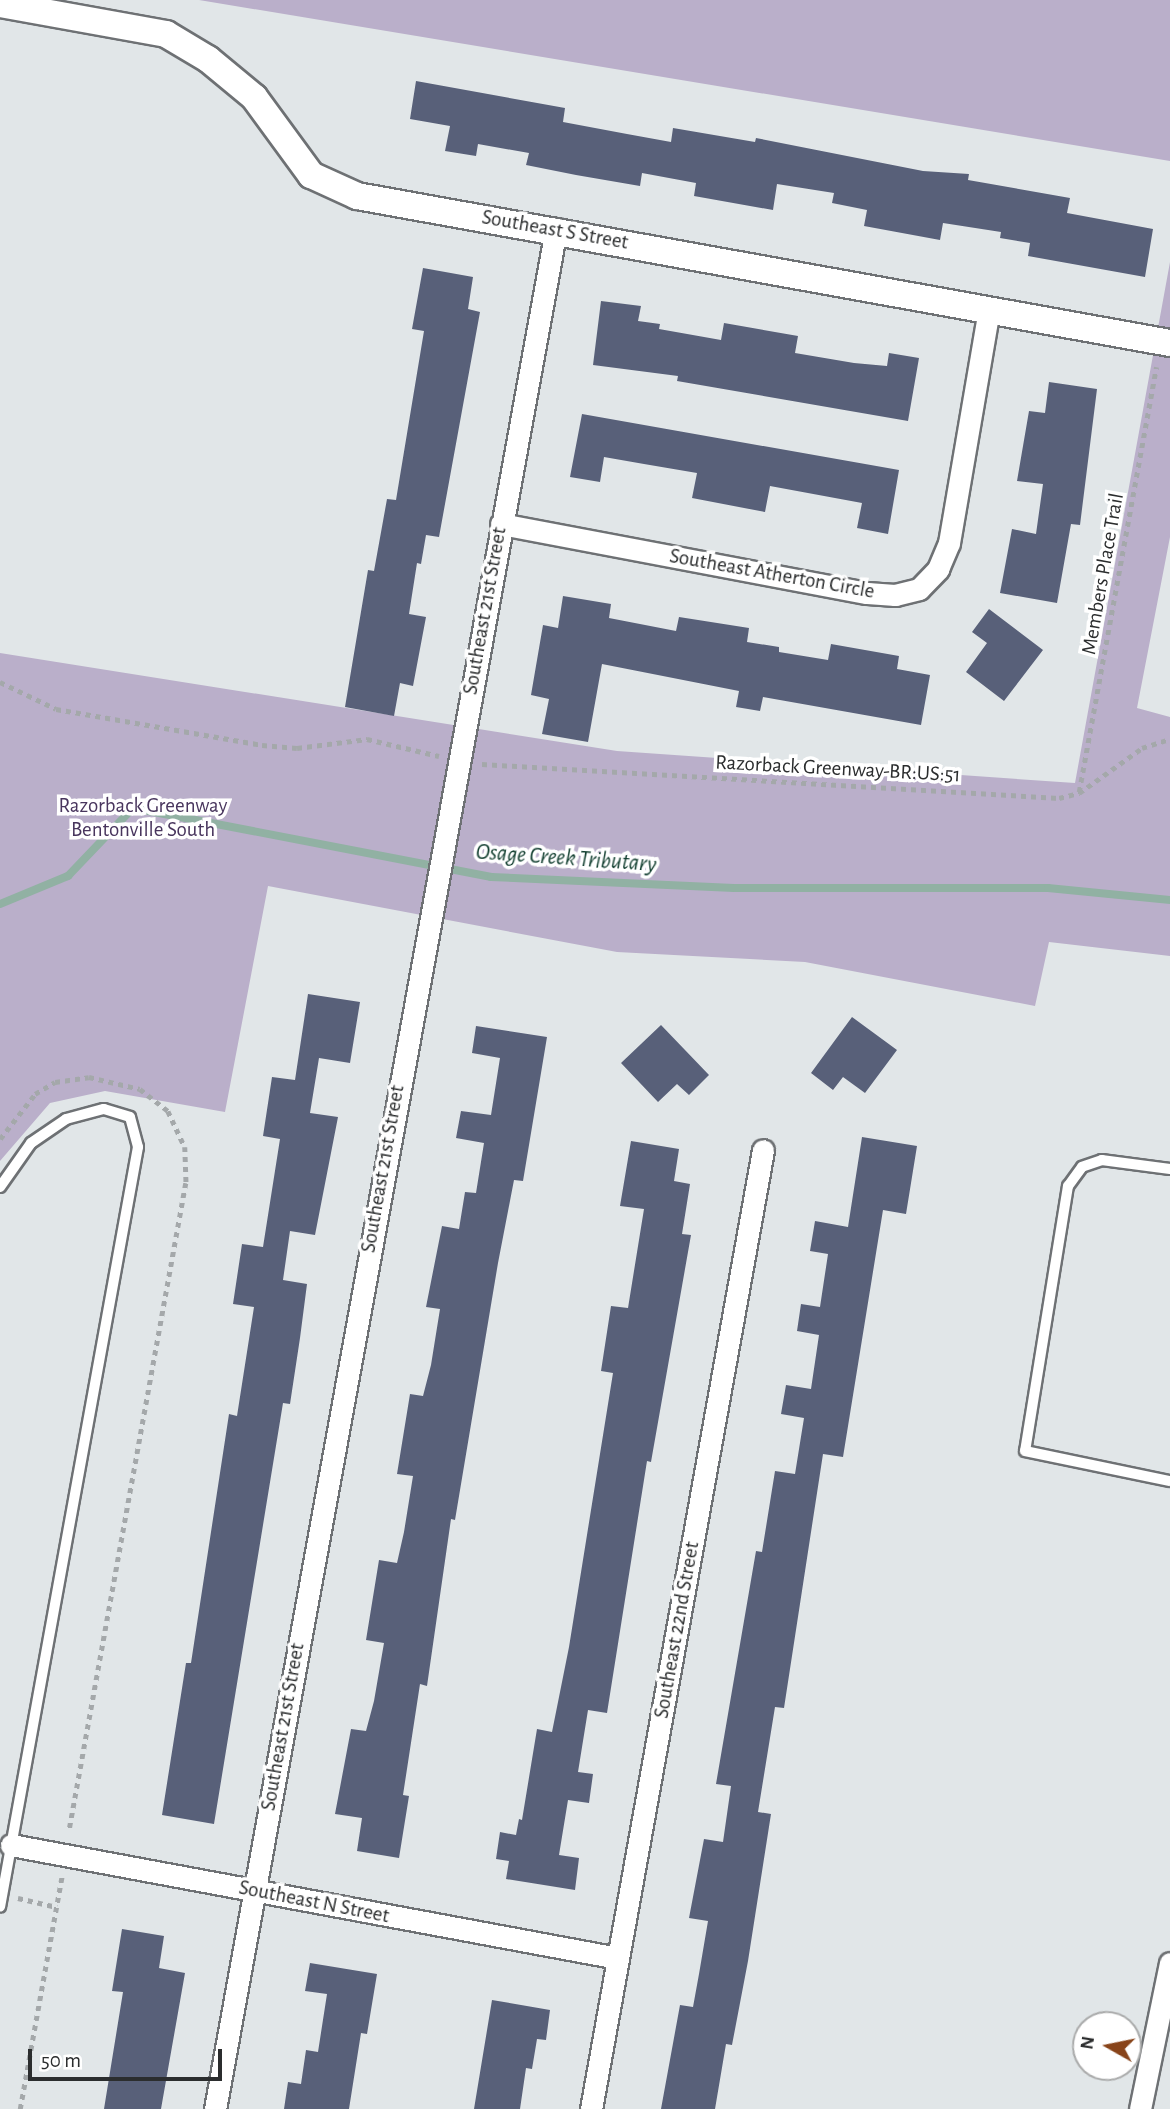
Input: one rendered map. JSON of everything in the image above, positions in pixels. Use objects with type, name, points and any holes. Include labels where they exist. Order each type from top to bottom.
[{"type":"street","name":"Southeast S Street","points":[[0,4],[64,9],[166,34],[187,46],[254,97],[311,175],[357,196],[556,229],[989,308],[1164,352]]},
{"type":"street","name":"Southeast 21st Street","points":[[215,2109],[432,900],[556,229]]},
{"type":"street","name":"Southeast Atherton Circle","points":[[501,524],[867,593],[895,595],[919,589],[938,569],[949,543],[989,308]]},
{"type":"street","name":"Southeast 22nd Street","points":[[591,2109],[763,1150]]},
{"type":"street","name":"Southeast N Street","points":[[5,1844],[618,1958]]},
{"type":"street","points":[[1140,2109],[1170,1963]]},
{"type":"lane","points":[[0,1187],[31,1143],[65,1119],[104,1109],[130,1117],[138,1147],[5,1844],[0,1906]]},
{"type":"lane","points":[[1170,1169],[1102,1160],[1082,1167],[1068,1186],[1025,1451],[1170,1481]]},
{"type":"path","name":"Members Place Trail","points":[[1079,793],[1164,352]]},
{"type":"path","points":[[0,682],[57,709],[262,745],[297,748],[366,739],[438,756]]},
{"type":"path","name":"Razorback Greenway-BR:US:51","points":[[487,764],[1059,798],[1079,793],[1142,748],[1170,739]]},
{"type":"path","points":[[0,1139],[35,1094],[55,1082],[89,1077],[140,1089],[168,1111],[185,1147],[186,1183],[68,1834]]},
{"type":"path","points":[[20,2109],[62,1875]]},
{"type":"path","points":[[21,1899],[57,1907]]},
{"type":"green space","points":[[199,0],[1170,0],[1170,161]]},
{"type":"green space","name":"Razorback Greenway Bentonville South","points":[[1170,262],[1170,537],[1137,708],[1170,717],[1170,956],[1049,942],[1035,1006],[805,962],[617,952],[268,886],[225,1112],[105,1091],[50,1103],[0,1161],[0,653],[617,751],[1075,783]]},
{"type":"building","points":[[416,81],[565,108],[563,122],[671,142],[673,128],[755,142],[756,138],[923,171],[969,174],[968,180],[1070,198],[1067,213],[1153,229],[1145,277],[1028,256],[1030,243],[1000,238],[1001,232],[943,223],[940,240],[864,226],[867,210],[832,203],[834,193],[777,184],[773,210],[694,196],[696,183],[642,173],[640,186],[526,165],[529,153],[478,144],[476,156],[445,151],[450,126],[410,119]]},
{"type":"building","points":[[423,268],[473,277],[468,309],[480,312],[439,537],[426,535],[421,564],[417,563],[409,614],[426,617],[413,686],[400,683],[394,716],[345,707],[368,570],[374,571],[387,499],[396,500],[424,331],[412,329]]},
{"type":"building","points":[[601,301],[641,306],[638,321],[660,324],[659,329],[721,340],[724,323],[798,336],[795,353],[887,366],[889,353],[919,358],[908,421],[677,381],[678,376],[593,365]]},
{"type":"building","points":[[1049,382],[1097,389],[1080,525],[1071,524],[1057,603],[1000,593],[1012,529],[1036,534],[1043,484],[1017,481],[1029,411],[1045,413]]},
{"type":"building","points":[[582,414],[899,470],[888,534],[857,528],[862,503],[770,486],[765,512],[692,498],[697,473],[604,457],[600,482],[570,477]]},
{"type":"building","points":[[563,596],[611,604],[609,618],[676,631],[679,617],[749,628],[747,642],[779,647],[779,652],[828,660],[831,644],[899,656],[897,669],[930,675],[921,725],[763,697],[760,711],[736,707],[739,691],[602,664],[588,742],[542,734],[549,699],[531,695],[543,625],[558,628]]},
{"type":"building","points":[[989,609],[1043,650],[1004,701],[966,672],[987,643],[972,632]]},
{"type":"building","points":[[308,994],[360,1002],[350,1063],[319,1058],[310,1113],[338,1117],[315,1235],[290,1231],[283,1280],[307,1284],[290,1404],[283,1403],[214,1824],[162,1815],[186,1663],[191,1663],[229,1414],[237,1416],[254,1307],[233,1304],[242,1244],[263,1247],[280,1139],[263,1136],[272,1077],[295,1080]]},
{"type":"building","points":[[852,1017],[897,1050],[865,1093],[843,1077],[833,1090],[811,1073]]},
{"type":"building","points":[[661,1025],[709,1075],[689,1095],[677,1084],[658,1102],[621,1063]]},
{"type":"building","points":[[476,1026],[547,1037],[523,1181],[514,1180],[498,1263],[455,1520],[451,1519],[427,1686],[420,1684],[403,1795],[409,1796],[399,1858],[357,1851],[362,1818],[335,1814],[351,1729],[366,1731],[374,1701],[384,1643],[366,1640],[379,1560],[397,1563],[404,1532],[413,1476],[397,1474],[410,1394],[423,1396],[431,1365],[440,1309],[426,1307],[442,1226],[459,1229],[465,1192],[476,1193],[484,1143],[456,1138],[461,1111],[491,1115],[500,1058],[472,1053]]},
{"type":"building","points":[[862,1137],[917,1146],[906,1214],[883,1210],[843,1457],[823,1454],[784,1708],[775,1707],[758,1812],[771,1814],[748,1961],[732,2045],[726,2044],[715,2109],[661,2109],[680,2005],[693,2007],[708,1921],[689,1918],[704,1839],[723,1842],[731,1786],[716,1784],[756,1551],[762,1552],[775,1471],[795,1474],[804,1418],[781,1414],[786,1385],[811,1389],[819,1335],[797,1331],[801,1304],[820,1307],[828,1254],[810,1251],[815,1221],[848,1227]]},
{"type":"building","points":[[631,1141],[679,1149],[674,1181],[690,1184],[682,1234],[691,1235],[651,1462],[647,1461],[607,1713],[588,1710],[578,1772],[593,1774],[589,1803],[568,1800],[559,1855],[579,1858],[575,1890],[506,1879],[509,1861],[496,1859],[500,1832],[516,1835],[519,1819],[522,1820],[537,1729],[552,1732],[569,1647],[613,1373],[601,1371],[611,1306],[628,1308],[644,1209],[620,1206]]},
{"type":"building","points":[[122,1929],[164,1936],[159,1968],[185,1973],[161,2109],[104,2109],[123,1992],[112,1991]]},
{"type":"building","points":[[310,1963],[377,1974],[367,2034],[361,2033],[349,2109],[284,2109],[288,2082],[301,2084],[306,2050],[318,2052],[327,1994],[305,1991]]},
{"type":"building","points":[[492,2000],[550,2010],[546,2040],[537,2039],[532,2069],[526,2068],[520,2109],[474,2109]]},
{"type":"waterway","name":"Osage Creek Tributary","points":[[0,904],[68,876],[133,808],[491,877],[734,888],[1048,888],[1170,900]]}]
